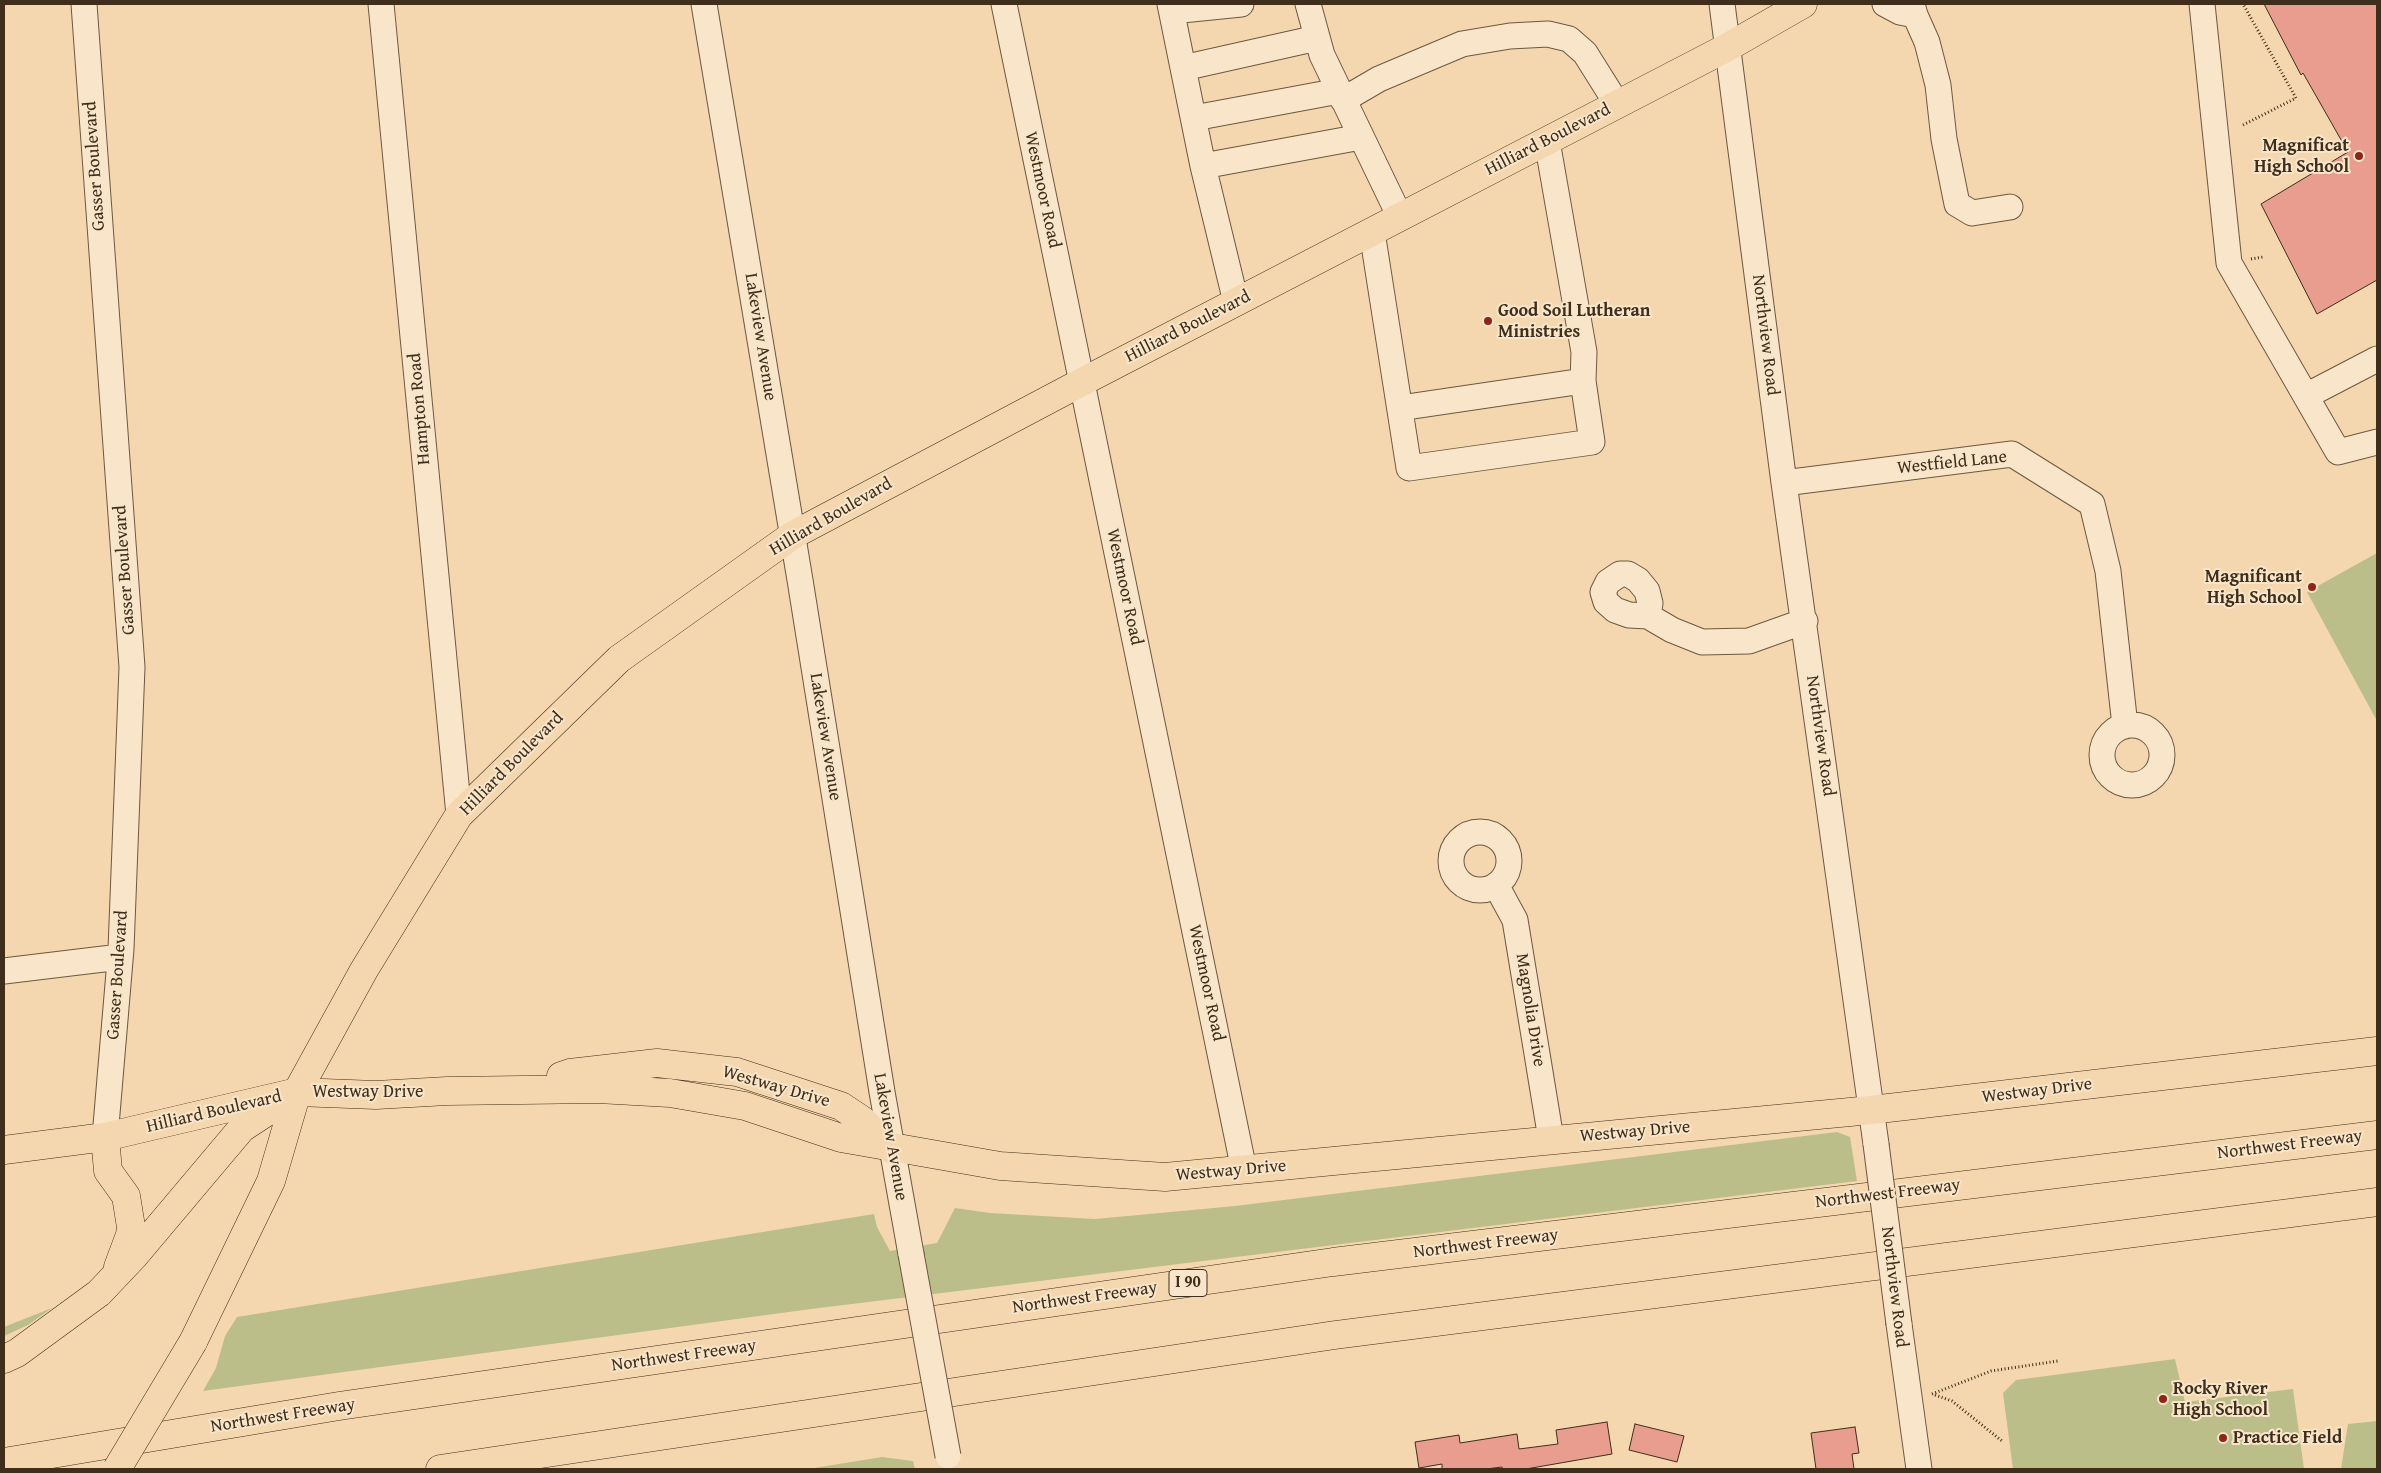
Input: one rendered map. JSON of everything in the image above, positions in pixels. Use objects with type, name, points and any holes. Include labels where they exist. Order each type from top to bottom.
[{"type":"main road","name":"Hilliard Boulevard","points":[[4,1150],[106,1137],[297,1092],[364,970],[460,815],[619,659],[793,535],[1082,382],[1728,47],[1803,4]]},
{"type":"main road","name":"Westway Drive","points":[[297,1092],[376,1095],[598,1088],[670,1093],[745,1106],[841,1138],[892,1149],[1000,1166],[1076,1173],[1165,1177],[1871,1110],[2377,1051]]},
{"type":"main road","points":[[4,1359],[17,1353],[104,1288],[135,1255],[242,1128],[297,1092]]},
{"type":"main road","points":[[116,1469],[193,1342],[271,1181],[297,1092]]},
{"type":"main road","name":"Northwest Freeway","points":[[4,1462],[339,1406],[1333,1262],[2377,1135]]},
{"type":"main road","points":[[104,1288],[119,1265],[130,1235],[131,1226],[126,1196],[108,1171],[106,1137]]},
{"type":"main road","points":[[440,1469],[1335,1335],[2377,1202]]},
{"type":"street","name":"Gasser Boulevard","points":[[84,4],[132,667],[120,957],[106,1137]]},
{"type":"street","name":"Hampton Road","points":[[381,4],[460,815]]},
{"type":"street","name":"Lakeview Avenue","points":[[704,4],[793,535],[892,1149],[949,1463]]},
{"type":"street","name":"Westmoor Road","points":[[1004,4],[1244,1170]]},
{"type":"street","points":[[1236,302],[1203,166],[1171,7],[1241,4]]},
{"type":"street","points":[[1308,4],[1322,55],[1400,217]]},
{"type":"street","name":"Northview Road","points":[[1722,4],[1784,483],[1805,621],[1919,1469]]},
{"type":"street","points":[[1885,4],[1900,12],[1913,10],[1928,42],[1938,84],[1944,139],[1957,204],[1972,213],[2010,207]]},
{"type":"street","points":[[2202,4],[2229,263],[2338,452],[2377,442]]},
{"type":"street","points":[[1194,118],[1341,95],[1462,44],[1510,36],[1548,34],[1569,39],[1585,53],[1617,104]]},
{"type":"street","points":[[1183,68],[1317,38]]},
{"type":"street","points":[[1203,166],[1361,137]]},
{"type":"street","points":[[1372,232],[1409,468],[1592,442],[1583,381],[1584,352],[1547,141]]},
{"type":"street","points":[[2306,396],[2377,359]]},
{"type":"street","points":[[1400,408],[1583,381]]},
{"type":"street","name":"Westfield Lane","points":[[1784,483],[2012,454],[2092,504],[2108,571],[2125,726]]},
{"type":"street","points":[[1648,616],[1672,630],[1702,642],[1726,643],[1749,641],[1805,621]]},
{"type":"street","name":"Magnolia Drive","points":[[1496,885],[1515,920],[1551,1139]]},
{"type":"street","points":[[4,971],[120,957]]},
{"type":"path","points":[[2243,4],[2296,98],[2243,125]]},
{"type":"path","points":[[1924,1396],[1991,1370],[2058,1361]]},
{"type":"path","points":[[1933,1394],[1952,1401],[2002,1441]]},
{"type":"green space","points":[[2377,553],[2377,721],[2307,592]]},
{"type":"green space","points":[[1837,1132],[1850,1137],[1857,1181],[811,1309],[203,1391],[216,1368],[225,1336],[237,1317],[874,1214],[877,1227],[890,1251],[937,1243],[955,1208],[990,1213],[1095,1219],[1235,1206]]},
{"type":"green space","points":[[52,1308],[28,1325],[4,1336],[4,1327]]},
{"type":"green space","points":[[2175,1359],[2185,1402],[2293,1389],[2304,1469],[2013,1469],[2003,1393],[2016,1380]]},
{"type":"green space","points":[[2377,1421],[2377,1469],[2341,1469],[2348,1424]]},
{"type":"green space","points":[[882,1457],[913,1461],[915,1469],[808,1469]]},
{"type":"building","name":"Magnificat High School","points":[[2264,4],[2377,4],[2377,280],[2317,314],[2261,204],[2348,152],[2303,73],[2301,75]]},
{"type":"building","points":[[1607,1422],[1612,1454],[1526,1469],[1503,1469],[1502,1467],[1442,1469],[1442,1464],[1419,1468],[1415,1442],[1459,1435],[1460,1443],[1517,1434],[1519,1449],[1558,1444],[1556,1430]]},
{"type":"building","points":[[1635,1424],[1684,1436],[1677,1462],[1629,1450]]},
{"type":"building","points":[[1855,1427],[1859,1453],[1852,1454],[1854,1469],[1816,1469],[1811,1433]]},
{"type":"place","name":"Magnificat High School","points":[[2359,156]]},
{"type":"place","name":"Good Soil Lutheran Ministries","points":[[1488,321]]},
{"type":"place","name":"Magnificant High School","points":[[2312,587]]},
{"type":"place","name":"Rocky River High School","points":[[2163,1399]]},
{"type":"place","name":"Practice Field","points":[[2223,1438]]}]
